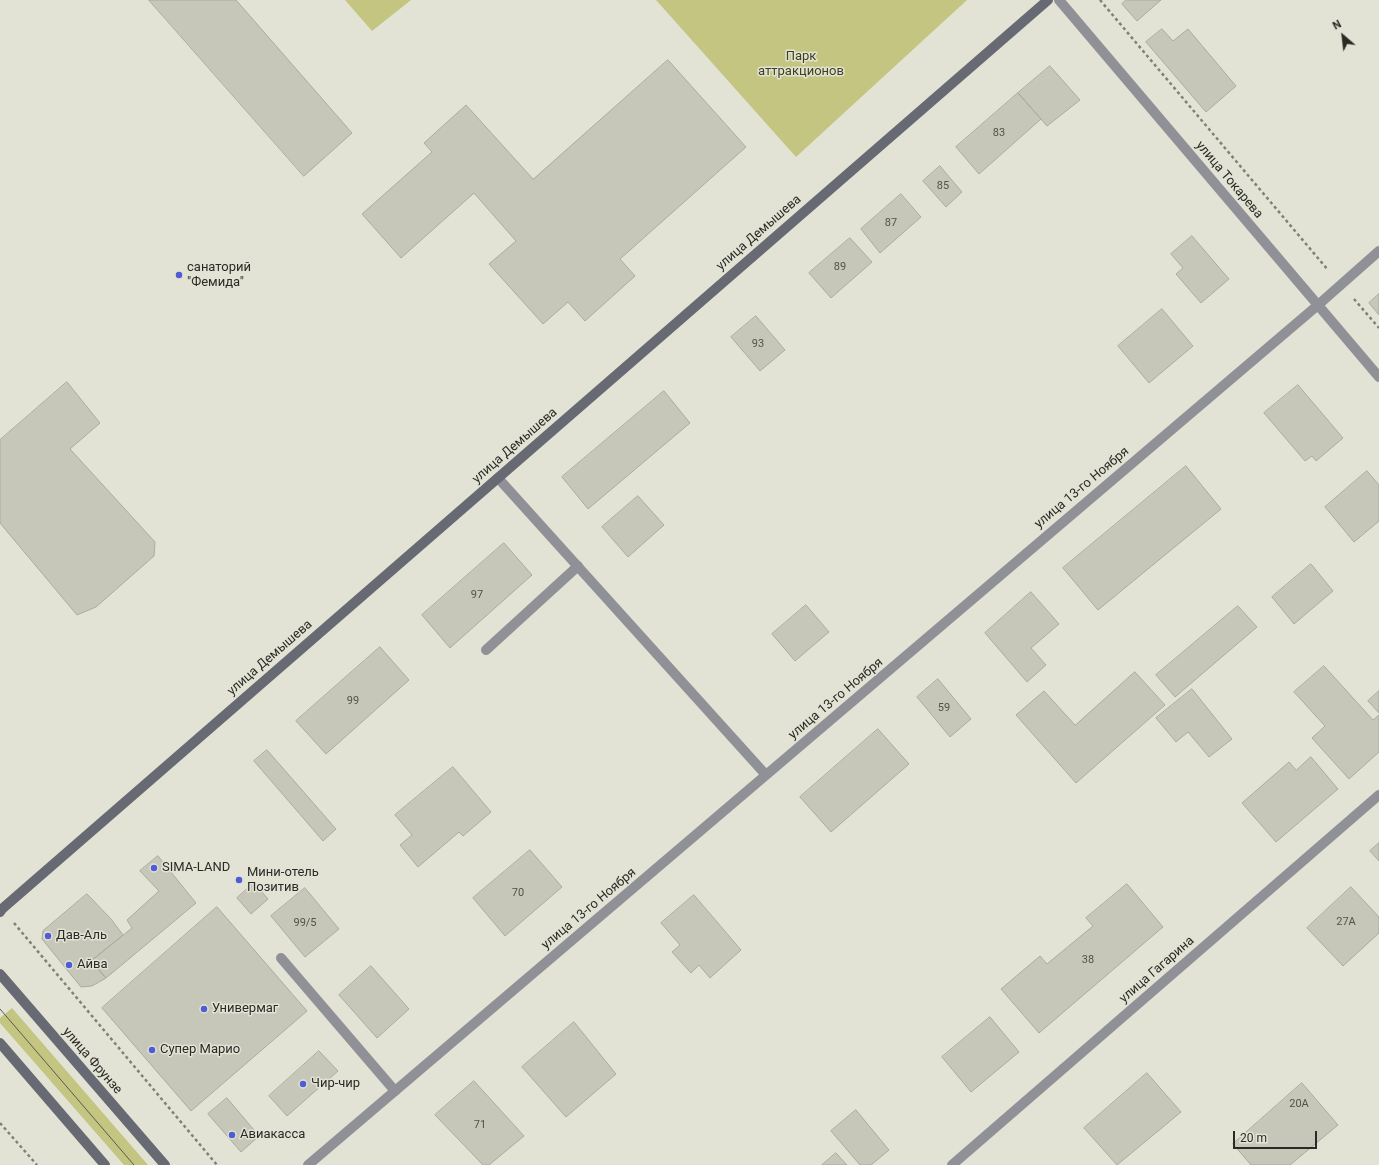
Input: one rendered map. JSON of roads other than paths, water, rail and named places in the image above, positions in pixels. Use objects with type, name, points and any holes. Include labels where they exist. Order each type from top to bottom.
[{"type":"street","name":"улица Демышева","points":[[1,910],[1048,0]]},
{"type":"street","name":"улица Токарева","points":[[1059,0],[1379,377]]},
{"type":"street","name":"улица 13-го Ноября","points":[[308,1165],[1318,305],[1379,251]]},
{"type":"street","points":[[498,478],[766,775]]},
{"type":"street","points":[[486,650],[578,566]]},
{"type":"street","name":"улица Гагарина","points":[[952,1165],[1379,795]]},
{"type":"street","points":[[281,958],[394,1091]]},
{"type":"street","name":"улица Фрунзе","points":[[0,974],[165,1165]]},
{"type":"street","points":[[0,1043],[105,1165]]},
{"type":"tram line","points":[[0,1009],[134,1165]]},
{"type":"place","name":"санаторий \"Фемида\"","points":[[179,275]]},
{"type":"place","name":"SIMA-LAND","points":[[154,868]]},
{"type":"place","name":"Мини-отель Позитив","points":[[239,880]]},
{"type":"place","name":"Дав-Аль","points":[[48,936]]},
{"type":"place","name":"Айва","points":[[69,965]]},
{"type":"place","name":"Универмаг","points":[[204,1009]]},
{"type":"place","name":"Супер Марио","points":[[152,1050]]},
{"type":"place","name":"Чир-чир","points":[[303,1084]]},
{"type":"place","name":"Авиакасса","points":[[232,1135]]},
{"type":"park label","name":"Парк аттракционов","points":[[801,64]]}]
